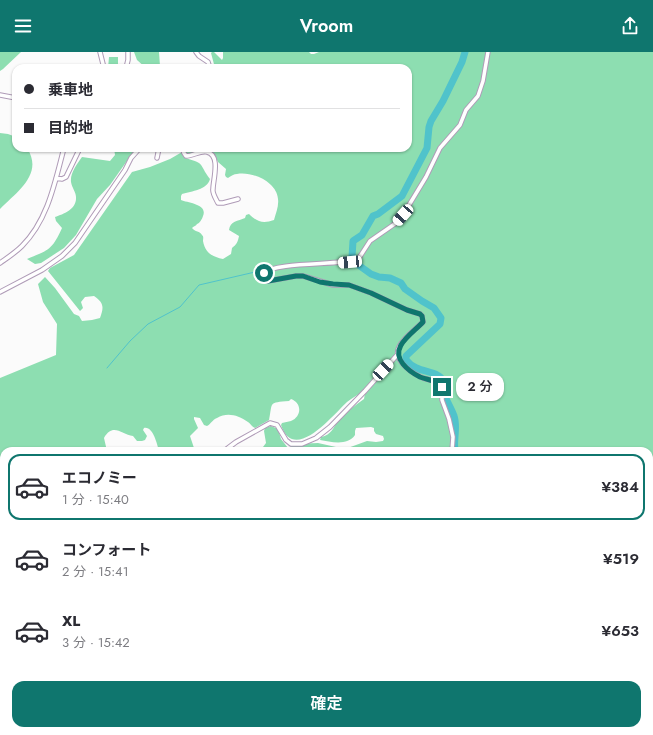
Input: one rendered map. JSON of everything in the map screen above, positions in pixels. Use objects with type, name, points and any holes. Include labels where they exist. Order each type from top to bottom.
[{"type":"street","points":[[100,52],[103,64]]},
{"type":"street","points":[[127,64],[128,52]]},
{"type":"street","points":[[196,52],[199,56],[207,60],[208,64]]},
{"type":"street","points":[[452,447],[453,437],[449,419],[442,400],[442,387],[437,382],[414,374],[400,360],[398,354],[399,347],[403,341],[423,322],[420,314],[407,310],[371,293],[349,285],[320,282],[303,276],[268,281],[264,280],[264,273],[279,266],[356,260],[370,242],[396,223],[403,215],[422,183],[440,148],[460,125],[468,105],[478,96],[483,81],[488,52]]},
{"type":"street","points":[[0,95],[12,97]]},
{"type":"street","points":[[0,263],[22,246],[33,233],[41,220],[47,206],[63,152]]},
{"type":"street","points":[[56,178],[62,179],[66,177],[78,152]]},
{"type":"street","points":[[0,292],[42,270],[69,249],[125,170],[131,158],[137,152]]},
{"type":"street","points":[[157,158],[158,152]]},
{"type":"street","points":[[184,152],[186,156],[204,152]]},
{"type":"street","points":[[209,152],[215,161],[216,172],[213,191],[218,203],[238,199]]},
{"type":"street","points":[[229,447],[270,423],[277,425],[286,440],[291,444],[302,444],[311,440],[330,427],[398,354]]},
{"type":"green space","points":[[0,52],[21,52],[0,71]]},
{"type":"green space","points":[[134,52],[159,52],[160,64],[142,64],[137,60]]},
{"type":"green space","points":[[212,52],[214,52],[222,60],[223,52],[309,52],[314,54],[319,52],[653,52],[653,447],[350,447],[367,441],[383,441],[383,436],[376,434],[374,428],[371,427],[356,428],[355,435],[348,441],[334,442],[320,440],[321,437],[330,433],[345,414],[364,399],[365,393],[363,392],[347,402],[314,433],[304,438],[295,440],[287,436],[281,425],[282,423],[295,419],[299,413],[299,406],[291,399],[289,401],[274,403],[269,420],[255,428],[244,420],[232,415],[221,416],[207,426],[204,425],[200,418],[194,417],[198,428],[190,436],[194,447],[158,447],[156,440],[150,430],[144,428],[143,430],[147,436],[145,440],[142,441],[137,441],[133,436],[114,430],[107,433],[104,438],[106,447],[0,447],[0,378],[56,355],[57,324],[43,302],[38,284],[45,277],[74,314],[79,316],[82,321],[100,318],[102,306],[94,296],[85,297],[81,302],[83,308],[80,311],[48,271],[50,268],[74,255],[132,172],[150,167],[170,159],[182,152],[412,152],[412,64],[214,64]],"holes":[[[207,153],[214,154],[218,162],[226,169],[225,175],[228,178],[235,174],[250,174],[263,179],[269,183],[277,193],[278,199],[278,207],[274,220],[260,222],[249,214],[246,215],[245,218],[231,225],[229,230],[239,236],[239,238],[235,246],[232,248],[231,254],[223,259],[210,254],[204,245],[203,236],[192,228],[201,220],[204,212],[203,209],[200,206],[181,200],[182,194],[206,186],[210,179],[199,163],[185,158],[184,156]]]},
{"type":"green space","points":[[109,57],[118,57],[118,64],[108,64]]},
{"type":"green space","points":[[0,133],[12,136],[12,152],[29,152],[32,166],[26,182],[0,209]]},
{"type":"green space","points":[[115,152],[133,152],[110,185],[97,199],[76,235],[64,248],[41,263],[35,264],[27,259],[49,248],[59,235],[62,228],[56,221],[55,217],[66,213],[72,208],[76,201],[76,195],[71,179],[74,169],[82,157],[110,161],[115,155]]},
{"type":"green space","points":[[271,426],[278,429],[281,439],[287,447],[263,447],[266,443],[265,428]]},
{"type":"green space","points":[[318,443],[336,447],[290,447],[295,444]]},
{"type":"waterway","points":[[455,447],[455,420],[453,412],[444,394],[442,384],[443,380],[436,374],[421,370],[406,360],[406,356],[440,324],[441,318],[434,308],[405,289],[401,283],[390,278],[379,277],[371,274],[357,264],[352,257],[353,241],[362,235],[373,216],[402,196],[427,148],[431,121],[443,101],[462,62],[465,52]]},
{"type":"waterway","points":[[346,260],[352,257]]},
{"type":"waterway","points":[[107,368],[130,341],[148,324],[180,307],[199,285],[268,269]]},
{"type":"route","points":[[264,273],[264,280],[268,281],[303,276],[320,282],[349,285],[360,288],[407,310],[420,314],[423,322],[403,341],[398,350],[399,357],[404,365],[414,374],[437,382],[442,387]]}]
